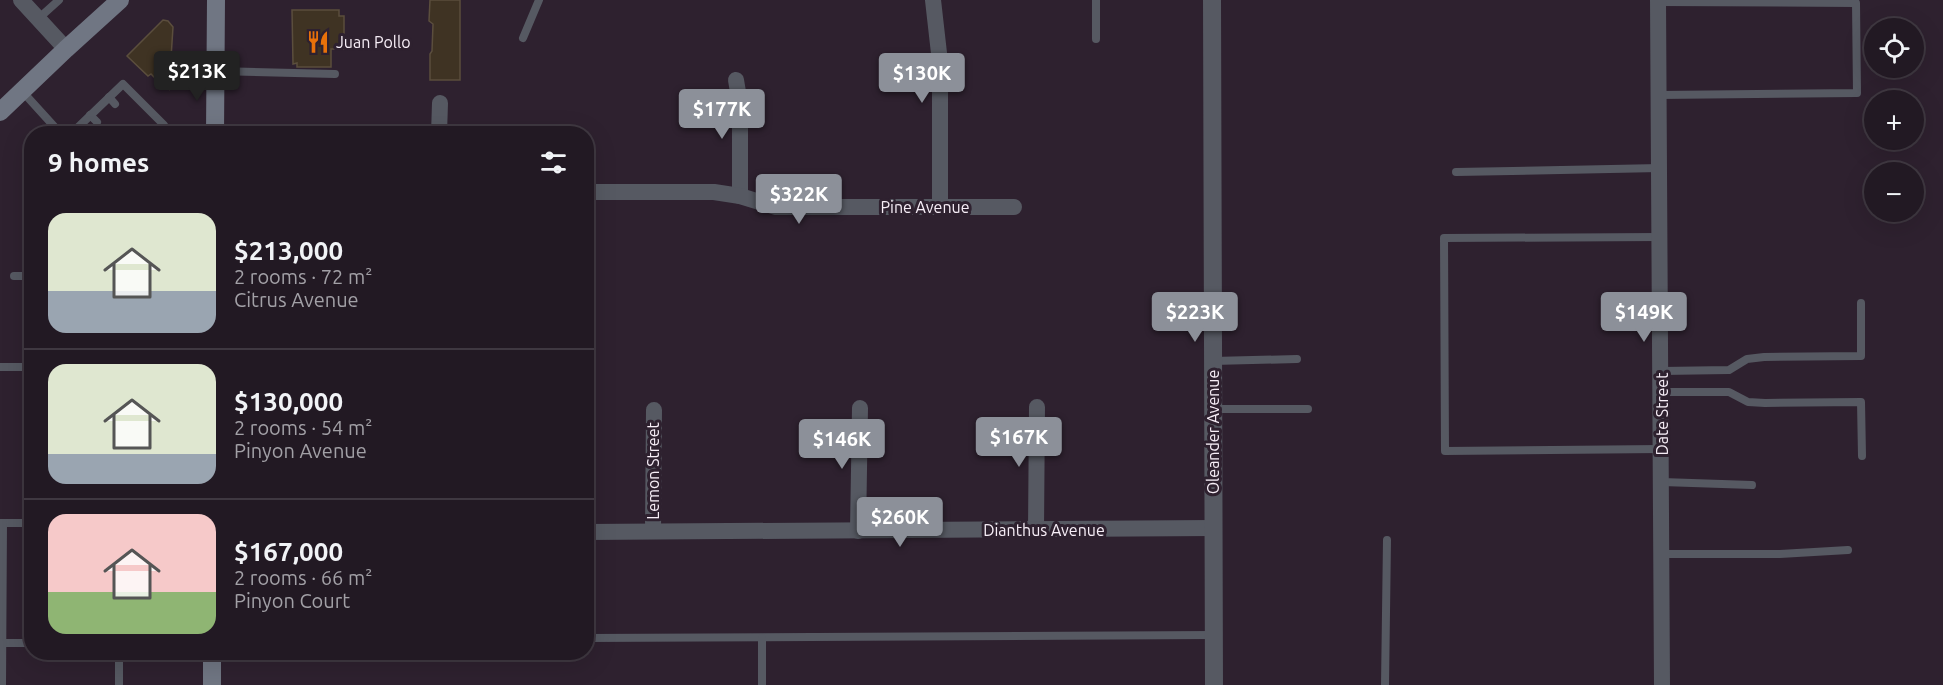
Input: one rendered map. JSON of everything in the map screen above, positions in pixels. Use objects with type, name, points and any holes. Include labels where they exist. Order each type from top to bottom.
[{"type":"main road","points":[[0,112],[120,0]]},
{"type":"main road","points":[[215,126],[216,0]]},
{"type":"main road","points":[[212,660],[212,685]]},
{"type":"street","points":[[21,0],[66,49]]},
{"type":"street","points":[[933,0],[940,62],[940,207]]},
{"type":"street","name":"Oleander Avenue","points":[[1212,0],[1214,685]]},
{"type":"street","name":"Date Street","points":[[1659,1],[1662,685]]},
{"type":"street","points":[[736,80],[740,104],[740,196]]},
{"type":"street","points":[[439,126],[440,103]]},
{"type":"street","name":"Pine Avenue","points":[[594,192],[714,192],[740,196],[776,207],[1014,207]]},
{"type":"street","points":[[1035,530],[1036,407]]},
{"type":"street","points":[[858,531],[860,408]]},
{"type":"street","name":"Lemon Street","points":[[653,531],[654,411]]},
{"type":"street","name":"Dianthus Avenue","points":[[594,532],[1214,528]]},
{"type":"lane","points":[[39,18],[58,0]]},
{"type":"lane","points":[[523,38],[539,0]]},
{"type":"lane","points":[[1096,0],[1096,39]]},
{"type":"lane","points":[[1659,1],[1856,3],[1857,93],[1659,95]]},
{"type":"lane","points":[[215,71],[335,74]]},
{"type":"lane","points":[[82,126],[112,101],[123,84],[163,126]]},
{"type":"lane","points":[[22,91],[54,126]]},
{"type":"lane","points":[[1456,172],[1660,168]]},
{"type":"lane","points":[[1660,237],[1444,238],[1445,451],[1661,449]]},
{"type":"lane","points":[[14,276],[24,276]]},
{"type":"lane","points":[[1662,371],[1729,370],[1747,359],[1764,357],[1861,356],[1861,303]]},
{"type":"lane","points":[[1213,362],[1297,359]]},
{"type":"lane","points":[[0,367],[24,367]]},
{"type":"lane","points":[[1662,392],[1729,392],[1748,402],[1766,403],[1861,402],[1862,456]]},
{"type":"lane","points":[[1213,409],[1308,409]]},
{"type":"lane","points":[[1662,482],[1752,485]]},
{"type":"lane","points":[[2,685],[1,523],[24,523]]},
{"type":"lane","points":[[1385,685],[1387,540]]},
{"type":"lane","points":[[1662,554],[1780,554],[1848,550]]},
{"type":"lane","points":[[594,639],[1214,635]]},
{"type":"lane","points":[[762,638],[762,685]]},
{"type":"lane","points":[[2,643],[24,643]]},
{"type":"lane","points":[[120,660],[120,685]]},
{"type":"building","points":[[430,0],[460,0],[460,80],[430,80],[433,24],[429,21]]},
{"type":"building","name":"Juan Pollo","points":[[292,10],[339,10],[339,16],[344,16],[344,49],[331,49],[331,67],[297,67],[297,63],[293,64]]},
{"type":"building","points":[[163,20],[168,21],[173,27],[169,89],[158,78],[156,79],[151,74],[148,76],[127,56]]},
{"type":"place","name":"Juan Pollo","points":[[318,42]]}]
